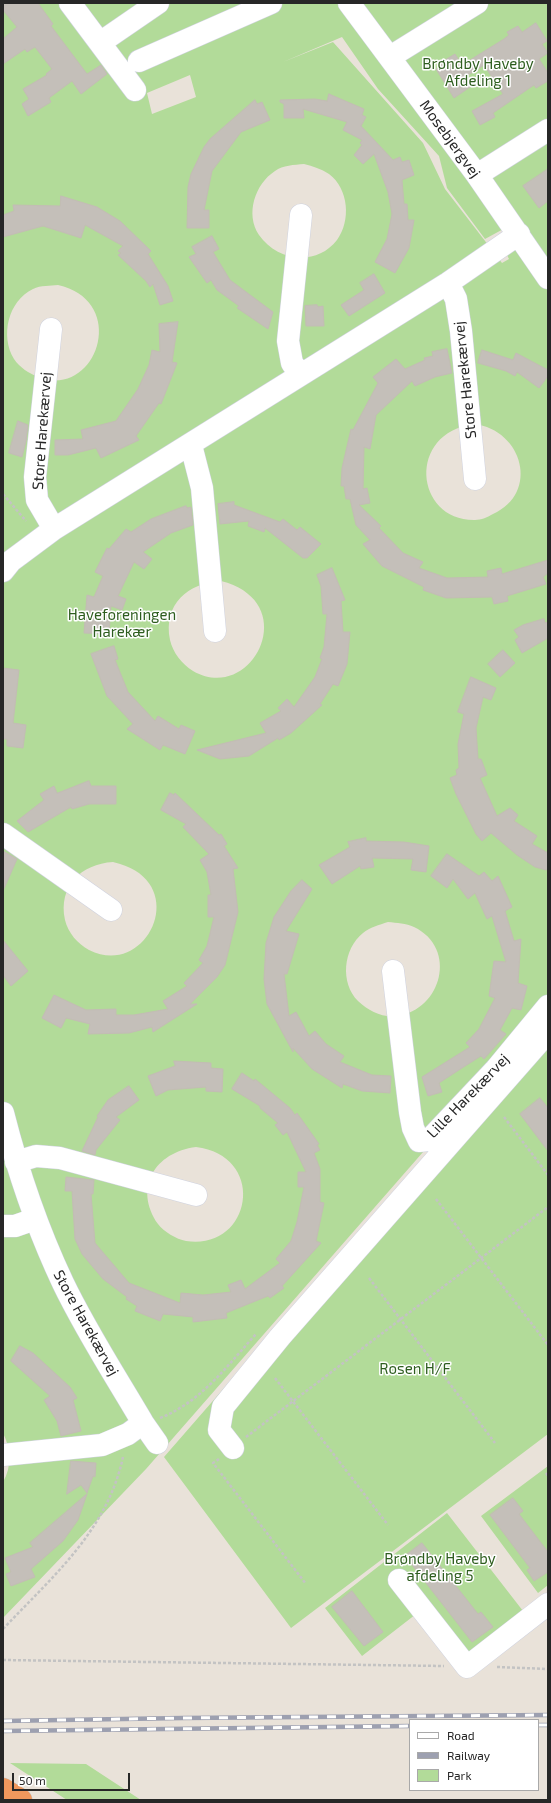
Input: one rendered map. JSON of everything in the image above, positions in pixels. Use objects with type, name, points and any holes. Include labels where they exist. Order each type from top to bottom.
[{"type":"highway","points":[[3,1789],[21,1800]]},
{"type":"street","points":[[70,3],[135,90]]},
{"type":"street","points":[[107,38],[158,3]]},
{"type":"street","points":[[139,61],[271,3]]},
{"type":"street","name":"Mosebjergvej","points":[[349,3],[477,175],[548,278]]},
{"type":"street","points":[[390,57],[477,3]]},
{"type":"street","points":[[477,175],[548,130]]},
{"type":"street","points":[[300,374],[292,363],[288,341],[301,215]]},
{"type":"street","points":[[3,571],[11,560],[48,534],[448,282],[519,234]]},
{"type":"street","name":"Store Harekærvej","points":[[448,282],[456,299],[461,331],[475,480]]},
{"type":"street","name":"Store Harekærvej","points":[[48,534],[37,500],[35,477],[51,329]]},
{"type":"street","points":[[189,445],[192,449],[202,488],[215,631]]},
{"type":"street","points":[[3,834],[111,910]]},
{"type":"street","name":"Lille Harekærvej","points":[[393,971],[410,1112],[413,1128],[419,1141],[429,1140],[496,1069],[548,1006]]},
{"type":"street","points":[[233,1448],[219,1430],[223,1408],[280,1337],[548,1032]]},
{"type":"street","name":"Store Harekærvej","points":[[3,1114],[16,1162],[35,1219],[63,1284],[135,1429],[157,1443]]},
{"type":"street","points":[[16,1162],[36,1156],[60,1158],[196,1195]]},
{"type":"street","points":[[3,1226],[15,1226],[35,1219]]},
{"type":"street","points":[[3,1455],[102,1445],[135,1429]]},
{"type":"street","points":[[399,1580],[467,1666],[548,1604]]},
{"type":"path","points":[[3,494],[48,534]]},
{"type":"path","points":[[504,1117],[548,1176]]},
{"type":"path","points":[[436,1199],[548,1345]]},
{"type":"path","points":[[306,1584],[213,1463],[548,1207]]},
{"type":"path","points":[[369,1278],[495,1443]]},
{"type":"path","points":[[3,1629],[74,1554],[101,1518],[116,1483],[135,1429],[183,1408],[200,1395],[260,1330]]},
{"type":"path","points":[[275,1378],[388,1525]]},
{"type":"path","points":[[3,1660],[467,1666],[548,1669]]},
{"type":"green space","points":[[3,3],[548,3],[548,1009],[146,1469],[3,1618],[3,1482],[8,1470],[9,1452],[3,1433]],"holes":[[[342,37],[378,89],[439,156],[447,188],[485,239],[507,227],[504,249],[509,259],[502,263],[445,189],[423,143],[333,42],[283,62]],[[190,75],[196,97],[152,114],[147,93]],[[304,164],[320,169],[336,180],[341,188],[346,206],[344,224],[337,240],[328,249],[318,254],[308,257],[297,257],[276,251],[259,235],[255,227],[253,209],[257,191],[268,177],[278,169],[285,166]],[[58,285],[80,294],[94,309],[99,327],[97,346],[89,362],[76,375],[59,380],[38,377],[22,368],[16,362],[10,350],[7,330],[12,310],[24,295],[39,287]],[[474,424],[491,429],[504,438],[514,450],[520,463],[521,478],[517,492],[508,504],[482,519],[475,520],[455,517],[440,507],[430,492],[426,476],[429,459],[437,443],[452,431]],[[221,581],[246,592],[260,609],[264,628],[260,647],[250,663],[234,674],[215,678],[193,671],[178,658],[171,645],[169,627],[170,616],[174,606],[180,598],[198,586]],[[113,862],[138,872],[152,888],[157,906],[154,924],[144,940],[129,951],[110,956],[89,950],[77,941],[66,925],[64,908],[65,897],[69,887],[74,879],[91,867]],[[388,922],[405,924],[414,927],[428,937],[436,949],[440,963],[439,977],[434,991],[425,1003],[412,1011],[397,1016],[381,1015],[362,1005],[352,994],[346,976],[348,957],[356,940],[363,933],[378,925]],[[196,1147],[219,1154],[234,1167],[242,1183],[243,1201],[237,1218],[226,1232],[208,1240],[186,1241],[170,1235],[158,1224],[151,1211],[148,1197],[148,1185],[152,1174],[159,1164],[169,1156],[182,1150]]]},
{"type":"green space","name":"Rosen H/F","points":[[548,1016],[548,1434],[291,1628],[164,1457]]},
{"type":"green space","name":"Brøndby Haveby afdeling 5","points":[[548,1466],[548,1585],[538,1593],[481,1516]]},
{"type":"green space","name":"Brøndby Haveby afdeling 5","points":[[447,1513],[523,1611],[468,1654],[429,1604],[362,1656],[325,1608]]},
{"type":"green space","points":[[10,1763],[86,1764],[141,1800],[67,1800]]},
{"type":"building","points":[[3,3],[38,3],[53,24],[51,26],[87,74],[101,65],[107,74],[81,94],[72,81],[49,98],[51,102],[28,116],[22,104],[29,99],[23,89],[47,75],[46,74],[52,69],[35,47],[27,52],[25,49],[3,64],[3,39],[17,27],[3,10]]},
{"type":"building","points":[[536,23],[547,41],[542,44],[548,53],[539,59],[548,73],[548,81],[536,88],[534,85],[493,113],[495,117],[480,125],[472,111],[503,94],[484,65],[465,77],[470,87],[454,98],[436,69],[442,66],[440,63],[455,54],[462,65],[504,39],[509,35],[507,32],[518,26],[522,32]]},
{"type":"building","points":[[329,94],[364,109],[362,115],[366,117],[361,126],[393,160],[400,157],[402,162],[409,160],[414,175],[402,180],[404,204],[407,204],[408,220],[414,220],[409,248],[395,273],[375,262],[387,239],[392,214],[388,192],[374,154],[363,164],[354,155],[362,145],[360,143],[362,140],[343,130],[347,122],[303,109],[304,118],[284,118],[284,104],[280,102],[280,100],[315,99],[327,101]]},
{"type":"building","points":[[255,100],[257,104],[262,102],[270,120],[241,132],[212,171],[204,210],[209,210],[209,228],[187,228],[188,187],[191,174],[204,147],[210,139]]},
{"type":"building","points":[[548,169],[548,201],[539,208],[523,186]]},
{"type":"building","points":[[61,196],[97,207],[120,221],[151,251],[148,254],[168,286],[173,301],[160,305],[153,284],[150,287],[146,281],[118,255],[121,253],[118,251],[123,246],[85,225],[81,238],[43,226],[3,237],[3,215],[14,211],[13,205],[60,206]]},
{"type":"building","points":[[212,236],[219,249],[213,252],[230,280],[273,312],[268,329],[237,308],[239,306],[217,290],[211,280],[207,283],[189,257],[196,254],[192,247]]},
{"type":"building","points":[[374,274],[385,293],[349,316],[341,305],[364,290],[360,283]]},
{"type":"building","points":[[317,305],[318,307],[323,306],[324,326],[306,326],[305,306]]},
{"type":"building","points":[[178,322],[172,362],[177,363],[161,404],[159,403],[136,436],[139,440],[101,458],[96,448],[68,455],[55,455],[55,440],[83,439],[81,430],[116,421],[138,389],[149,365],[152,350],[160,352],[159,324]]},
{"type":"building","points":[[447,349],[452,373],[435,377],[415,386],[412,381],[376,415],[370,449],[364,447],[363,489],[367,488],[370,503],[359,505],[381,526],[379,528],[403,553],[423,562],[419,568],[447,578],[488,577],[487,571],[501,568],[502,574],[548,560],[548,573],[543,577],[546,584],[507,596],[508,601],[494,604],[492,597],[446,598],[423,590],[424,587],[382,566],[363,544],[370,540],[356,525],[350,499],[346,499],[344,486],[341,486],[342,468],[351,429],[353,430],[378,383],[373,377],[396,359],[405,369],[425,360],[424,358],[433,356],[432,352]]},
{"type":"building","points":[[482,350],[513,360],[516,353],[548,370],[548,376],[539,388],[517,372],[515,376],[506,371],[478,363]]},
{"type":"building","points":[[18,421],[28,425],[22,457],[9,453]]},
{"type":"building","points":[[234,502],[234,505],[280,522],[283,519],[297,530],[300,527],[321,544],[307,558],[303,558],[265,528],[264,532],[248,526],[249,521],[220,524],[218,504]]},
{"type":"building","points":[[186,506],[187,508],[191,507],[193,525],[171,533],[143,552],[152,559],[144,569],[134,562],[118,596],[126,599],[122,610],[111,606],[109,634],[84,633],[87,595],[94,597],[103,576],[95,572],[107,548],[109,549],[126,529],[131,532],[151,519]]},
{"type":"building","points":[[332,568],[345,600],[341,601],[343,632],[350,632],[347,664],[338,686],[333,684],[320,704],[322,705],[291,733],[279,740],[278,738],[249,756],[220,759],[197,750],[266,733],[260,723],[281,711],[278,708],[287,699],[294,707],[315,677],[322,659],[320,658],[324,647],[327,614],[323,614],[321,586],[317,575]]},
{"type":"building","points":[[544,619],[545,623],[548,622],[548,638],[522,653],[515,640],[519,637],[514,630],[523,625]]},
{"type":"building","points":[[114,646],[118,659],[115,660],[128,692],[155,721],[158,716],[179,729],[181,725],[195,731],[185,754],[163,745],[160,750],[127,729],[133,724],[107,696],[91,654]]},
{"type":"building","points":[[503,650],[515,663],[500,677],[488,664]]},
{"type":"building","points":[[3,668],[19,670],[13,723],[26,725],[23,748],[7,746],[7,739],[3,739]]},
{"type":"building","points":[[471,677],[496,688],[491,700],[483,697],[476,728],[478,759],[481,759],[487,775],[480,778],[497,816],[510,808],[518,815],[514,821],[537,836],[532,844],[548,853],[548,869],[546,870],[535,867],[517,855],[491,833],[482,841],[476,834],[456,794],[450,778],[457,775],[456,770],[459,768],[458,744],[464,714],[458,712]]},
{"type":"building","points":[[89,781],[91,786],[116,786],[116,804],[89,804],[72,809],[71,807],[28,832],[17,821],[44,800],[40,794],[54,786],[57,793]]},
{"type":"building","points":[[170,793],[174,795],[175,793],[219,835],[221,834],[227,844],[224,846],[238,868],[233,869],[238,912],[225,965],[217,977],[190,1004],[197,1004],[153,1032],[152,1027],[129,1033],[88,1034],[90,1024],[66,1018],[61,1028],[42,1018],[54,995],[86,1010],[116,1009],[116,1015],[134,1015],[168,1009],[163,1001],[187,986],[184,983],[203,963],[199,960],[207,946],[214,917],[208,917],[208,895],[211,895],[207,872],[200,860],[209,854],[183,827],[186,824],[161,810]]},
{"type":"building","points":[[366,838],[366,841],[404,842],[429,846],[426,872],[411,870],[413,859],[372,858],[374,867],[361,869],[360,866],[332,884],[319,865],[350,847],[348,842]]},
{"type":"building","points":[[3,851],[17,859],[3,891]]},
{"type":"building","points":[[447,854],[479,876],[484,872],[492,881],[498,876],[512,907],[505,911],[514,941],[521,939],[518,983],[527,986],[521,1010],[512,1008],[500,1030],[506,1034],[484,1059],[481,1056],[439,1083],[442,1092],[428,1096],[422,1077],[470,1047],[466,1043],[479,1029],[495,998],[489,996],[494,961],[506,962],[492,916],[487,919],[475,893],[468,899],[453,879],[447,888],[431,876]]},
{"type":"building","points":[[302,880],[312,889],[286,931],[299,934],[287,974],[284,974],[289,1016],[296,1012],[309,1036],[315,1031],[326,1044],[344,1056],[340,1062],[372,1075],[391,1076],[390,1093],[362,1091],[343,1084],[342,1088],[312,1069],[293,1048],[293,1052],[267,1004],[264,979],[266,943],[274,917],[291,891]]},
{"type":"building","points":[[3,940],[28,971],[11,986],[3,975]]},
{"type":"building","points":[[174,1061],[211,1063],[211,1068],[223,1069],[222,1092],[206,1091],[206,1087],[168,1090],[156,1096],[148,1076],[175,1066]]},
{"type":"building","points":[[242,1073],[254,1081],[255,1079],[290,1108],[295,1115],[297,1113],[319,1144],[317,1145],[320,1150],[314,1153],[320,1169],[320,1202],[324,1203],[316,1241],[321,1243],[282,1286],[284,1288],[270,1298],[268,1296],[226,1313],[227,1318],[193,1322],[193,1317],[163,1314],[160,1321],[135,1311],[137,1306],[126,1299],[127,1297],[103,1279],[82,1254],[75,1239],[72,1191],[65,1191],[66,1177],[94,1180],[93,1194],[91,1194],[95,1243],[129,1283],[180,1303],[181,1293],[203,1295],[231,1292],[228,1285],[241,1280],[245,1289],[280,1263],[276,1259],[291,1241],[297,1222],[304,1187],[298,1187],[298,1172],[306,1172],[287,1132],[283,1135],[275,1125],[278,1123],[260,1108],[260,1106],[232,1089]]},
{"type":"building","points":[[129,1086],[139,1100],[116,1117],[120,1120],[96,1150],[95,1155],[82,1151],[98,1117],[97,1116],[108,1100]]},
{"type":"building","points":[[540,1098],[548,1108],[548,1151],[520,1114]]},
{"type":"building","points":[[20,1346],[33,1353],[70,1387],[77,1398],[73,1400],[81,1431],[61,1436],[57,1421],[44,1400],[50,1396],[11,1361]]},
{"type":"building","points":[[71,1461],[96,1463],[95,1477],[93,1476],[87,1493],[81,1485],[67,1494]]},
{"type":"building","points":[[87,1494],[78,1520],[63,1541],[31,1569],[35,1577],[11,1586],[6,1574],[11,1572],[5,1558],[33,1547],[30,1543]]},
{"type":"building","points":[[513,1498],[523,1511],[519,1514],[548,1552],[548,1572],[534,1581],[527,1570],[530,1568],[490,1515]]},
{"type":"building","points":[[422,1543],[478,1614],[481,1612],[493,1627],[472,1642],[405,1556]]},
{"type":"building","points":[[352,1591],[383,1632],[364,1646],[332,1607]]},
{"type":"railway","points":[[3,1721],[548,1715]]},
{"type":"railway","points":[[539,1725],[548,1725]]},
{"type":"railway","points":[[3,1731],[409,1726]]},
{"type":"park label","name":"Brøndby Haveby Afdeling 1","points":[[478,72]]},
{"type":"park label","name":"Haveforeningen Harekær","points":[[122,624]]}]
